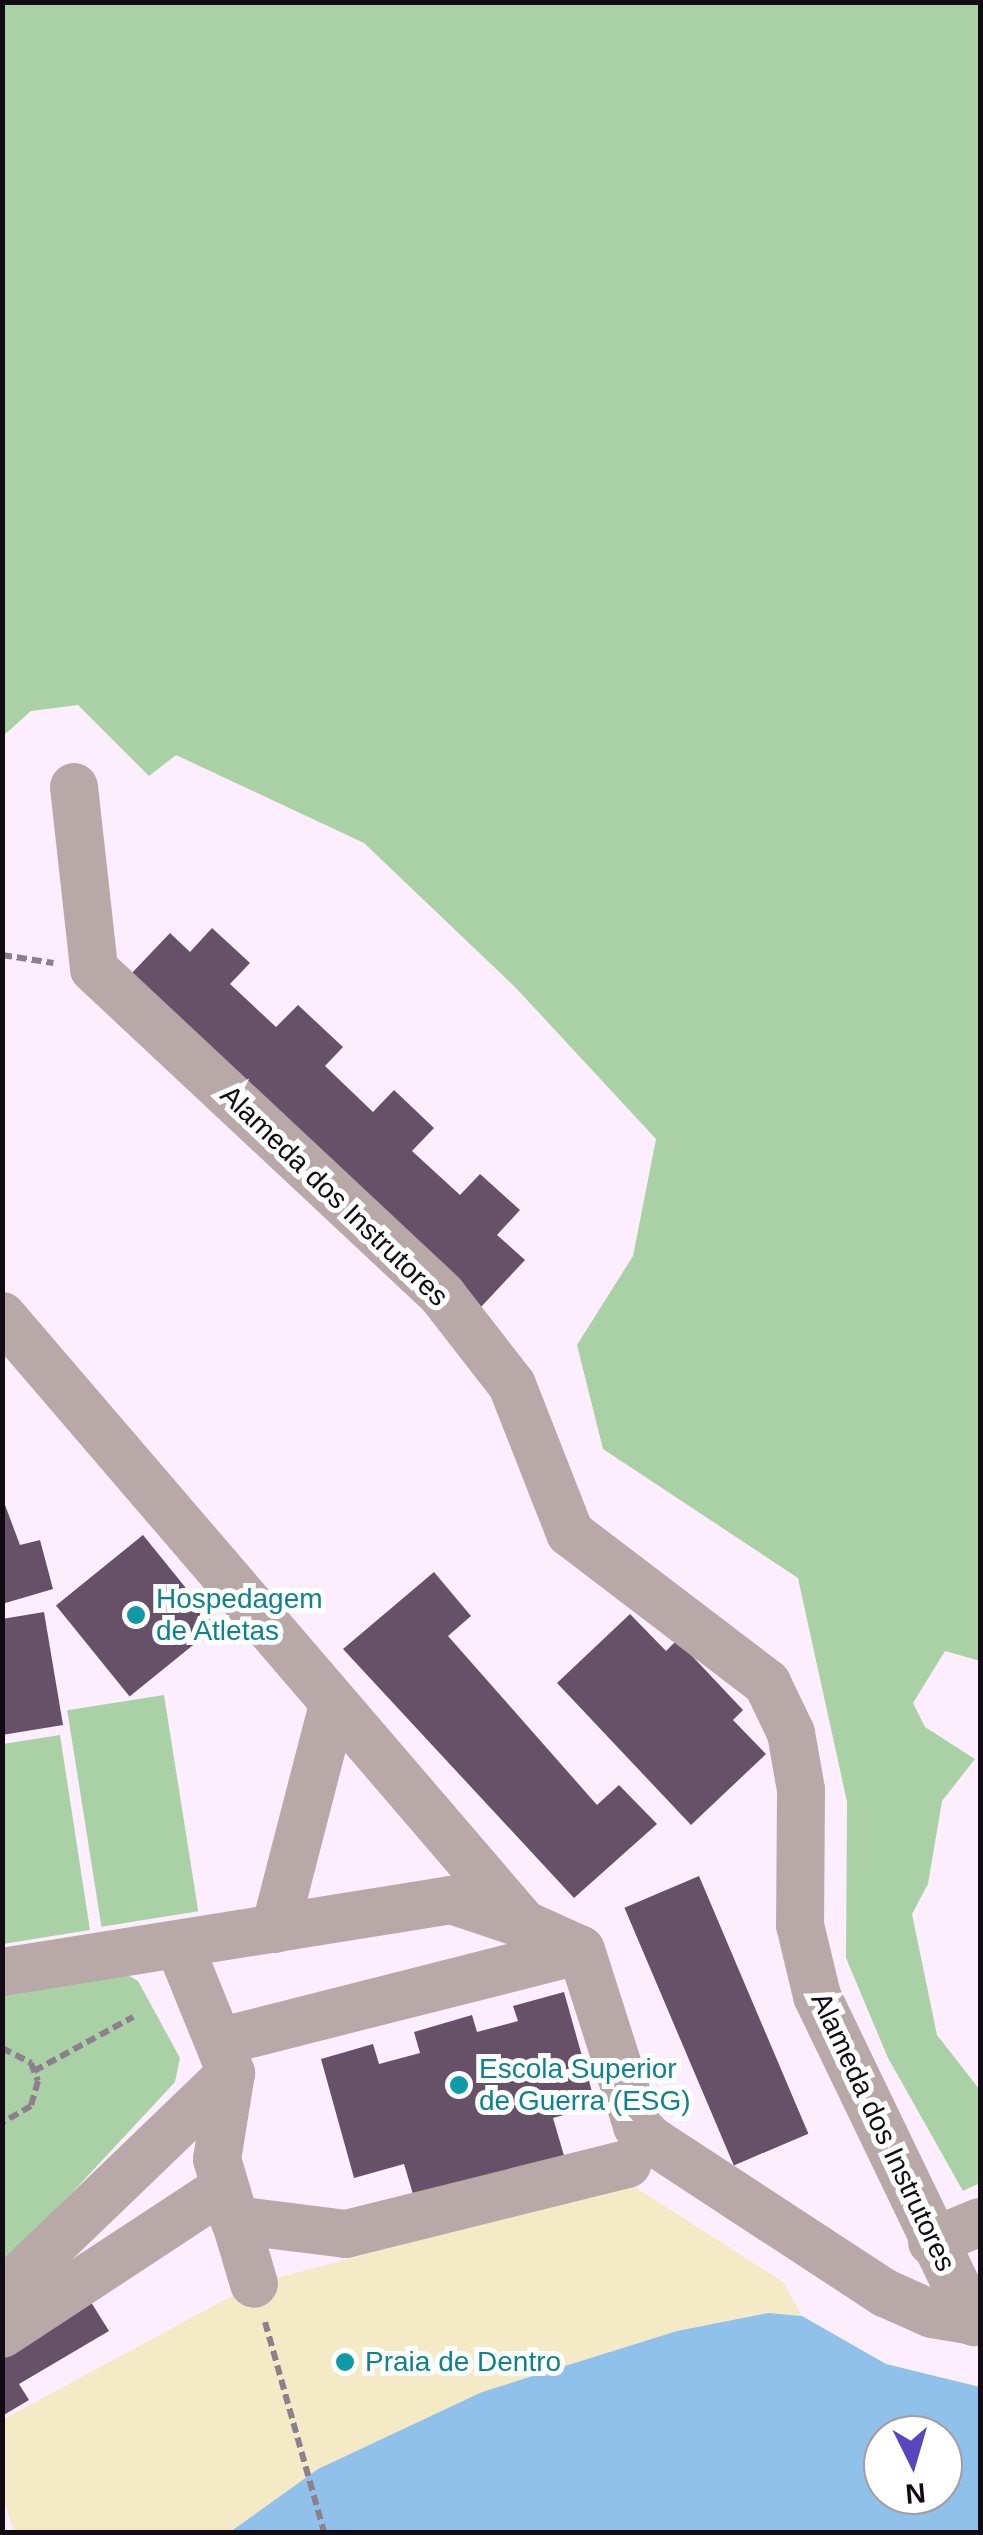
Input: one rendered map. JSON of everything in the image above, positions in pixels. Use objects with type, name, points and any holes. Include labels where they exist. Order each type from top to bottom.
[{"type":"lane","name":"Alameda dos Instrutores","points":[[74,787],[94,969],[442,1294],[512,1385],[570,1533],[767,1683],[791,1733],[801,1790],[800,1926],[817,1996],[932,2242],[977,2322]]},
{"type":"lane","points":[[2,1316],[526,1925]]},
{"type":"lane","points":[[275,1929],[333,1704]]},
{"type":"lane","points":[[2,1972],[451,1900],[526,1925],[581,1950],[637,2126],[652,2140],[884,2293],[932,2314],[977,2322]]},
{"type":"lane","points":[[179,1946],[227,2057],[225,2189],[254,2284]]},
{"type":"lane","points":[[6,2289],[227,2057],[581,1950]]},
{"type":"lane","points":[[6,2289],[225,2189],[346,2234],[627,2164]]},
{"type":"lane","points":[[2,2334],[225,2189]]},
{"type":"lane","points":[[932,2242],[980,2222]]},
{"type":"path","points":[[34,2071],[132,2017]]},
{"type":"path","points":[[2,2048],[34,2071],[38,2097],[22,2116],[2,2123]]},
{"type":"path","points":[[254,2284],[324,2532]]},
{"type":"green space","points":[[3,2],[980,3],[980,1661],[945,1651],[913,1703],[925,1727],[975,1759],[942,1801],[928,1884],[912,1914],[937,2035],[980,2090],[980,2183],[963,2191],[888,2058],[846,1958],[847,1802],[798,1578],[603,1449],[577,1345],[633,1256],[656,1139],[516,988],[364,843],[176,755],[149,776],[78,705],[31,711],[3,736]]},
{"type":"green space","points":[[164,1695],[198,1911],[101,1927],[67,1710]]},
{"type":"green space","points":[[60,1735],[90,1930],[3,1944],[3,1744]]},
{"type":"green space","points":[[121,1971],[138,1981],[180,2058],[175,2082],[3,2267],[2,1988]]},
{"type":"sand","name":"Praia de Dentro","points":[[630,2184],[783,2282],[802,2316],[768,2313],[677,2331],[482,2392],[318,2469],[230,2532],[14,2532],[3,2496],[2,2420],[254,2284]]},
{"type":"water","points":[[768,2313],[802,2316],[886,2364],[980,2387],[980,2532],[230,2532],[318,2469],[482,2392],[677,2331]]},
{"type":"building","points":[[212,928],[250,963],[230,984],[276,1027],[298,1005],[343,1047],[325,1066],[373,1112],[394,1090],[434,1128],[412,1151],[460,1195],[480,1174],[520,1210],[497,1235],[525,1260],[481,1307],[130,975],[170,933],[190,952]]},
{"type":"building","points":[[2,1497],[20,1545],[40,1540],[53,1589],[2,1604]]},
{"type":"building","name":"Hospedagem de Atletas","points":[[143,1535],[217,1626],[130,1696],[56,1605]]},
{"type":"building","points":[[434,1572],[471,1616],[448,1636],[597,1805],[619,1785],[657,1824],[574,1898],[343,1649]]},
{"type":"building","points":[[44,1612],[63,1725],[2,1735],[2,1619]]},
{"type":"building","points":[[630,1614],[666,1651],[677,1640],[743,1710],[733,1720],[766,1754],[691,1825],[557,1683]]},
{"type":"building","points":[[699,1876],[808,2134],[734,2165],[624,1908]]},
{"type":"building","name":"Escola Superior de Guerra (ESG)","points":[[564,1992],[596,2106],[553,2118],[565,2159],[415,2201],[404,2164],[354,2178],[321,2059],[373,2044],[379,2064],[420,2053],[414,2032],[472,2015],[477,2032],[518,2021],[513,2006]]},
{"type":"building","points":[[89,2299],[109,2331],[19,2384],[29,2400],[2,2416],[2,2351]]},
{"type":"place","name":"Hospedagem de Atletas","points":[[136,1615]]},
{"type":"place","name":"Escola Superior de Guerra (ESG)","points":[[459,2085]]},
{"type":"place","name":"Praia de Dentro","points":[[345,2362]]}]
